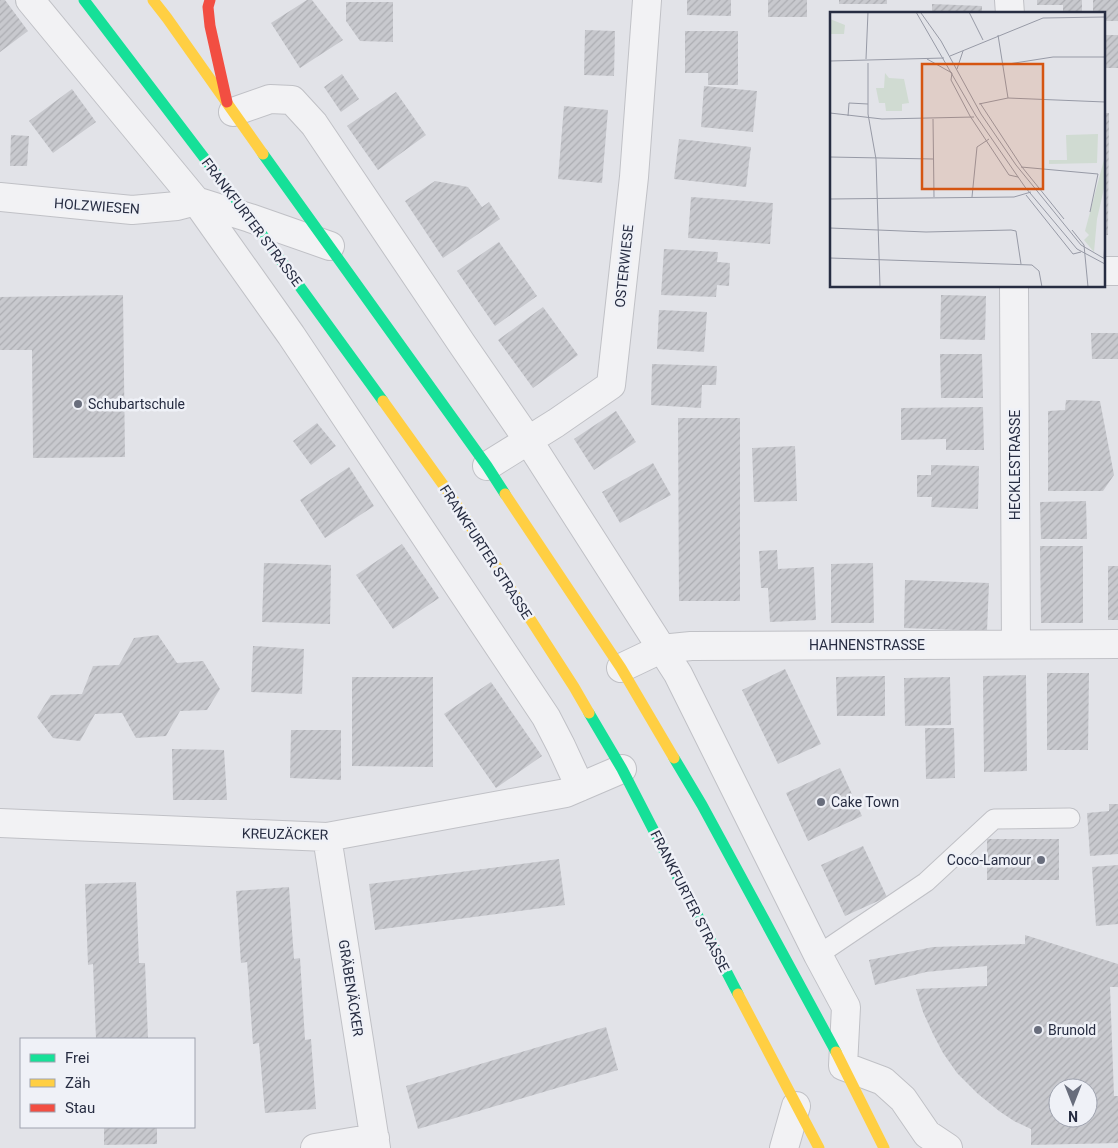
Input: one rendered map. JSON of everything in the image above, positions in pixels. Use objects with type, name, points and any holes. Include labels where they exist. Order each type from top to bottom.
[{"type":"main road","name":"FRANKFURTER STRASSE","points":[[84,0],[250,218],[449,493],[574,687],[622,769],[819,1148]]},
{"type":"main road","points":[[153,0],[488,466],[622,668],[702,805],[843,1066],[884,1148]]},
{"type":"main road","points":[[210,0],[208,7],[210,26],[230,107]]},
{"type":"street","points":[[30,0],[196,201],[291,335],[546,717],[580,788]]},
{"type":"street","name":"OSTERWIESE","points":[[488,466],[611,385],[634,177],[647,0]]},
{"type":"street","points":[[230,107],[270,99],[292,100],[314,124],[528,440],[682,683],[846,1007],[843,1066],[883,1081],[903,1099],[927,1134],[948,1148]]},
{"type":"street","name":"HOLZWIESEN","points":[[0,197],[132,210],[177,206],[196,201]]},
{"type":"street","points":[[196,201],[330,246]]},
{"type":"street","name":"HECKLESTRASSE","points":[[1014,288],[1016,644]]},
{"type":"street","name":"HAHNENSTRASSE","points":[[622,668],[661,649],[692,646],[1118,644]]},
{"type":"street","name":"KREUZÄCKER","points":[[0,823],[327,837],[566,793],[622,769]]},
{"type":"street","name":"GRÄBENÄCKER","points":[[315,1148],[376,1143],[327,837]]},
{"type":"street","points":[[784,1148],[796,1106]]},
{"type":"lane","points":[[818,955],[926,882],[994,819],[1070,818]]},
{"type":"building","points":[[0,0],[5,0],[28,31],[0,52]]},
{"type":"building","points":[[307,0],[312,0],[343,40],[300,68],[271,23]]},
{"type":"building","points":[[687,0],[731,0],[731,16],[687,15]]},
{"type":"building","points":[[768,0],[807,0],[807,17],[768,17]]},
{"type":"building","points":[[839,0],[887,0],[887,4],[839,4]]},
{"type":"building","points":[[1037,0],[1082,0],[1082,12],[1063,12],[1063,5],[1037,5]]},
{"type":"building","points":[[1093,0],[1118,0],[1118,21],[1106,21],[1106,12],[1093,12]]},
{"type":"building","points":[[346,2],[393,2],[393,42],[360,41],[346,21]]},
{"type":"building","points":[[932,4],[982,6],[982,12],[932,12]]},
{"type":"building","points":[[585,30],[615,31],[614,76],[584,75]]},
{"type":"building","points":[[685,31],[738,31],[738,85],[708,85],[708,73],[685,73]]},
{"type":"building","points":[[1106,35],[1118,35],[1118,68],[1106,68]]},
{"type":"building","points":[[342,74],[359,99],[341,112],[324,87]]},
{"type":"building","points":[[704,86],[757,91],[753,132],[701,127]]},
{"type":"building","points":[[72,89],[96,122],[53,153],[29,121]]},
{"type":"building","points":[[396,92],[426,135],[378,170],[347,126]]},
{"type":"building","points":[[564,106],[608,110],[602,183],[558,179]]},
{"type":"building","points":[[1106,113],[1109,113],[1108,235],[1106,235]]},
{"type":"building","points":[[11,135],[29,136],[27,166],[10,166]]},
{"type":"building","points":[[679,139],[751,147],[746,187],[674,179]]},
{"type":"building","points":[[435,181],[468,187],[482,207],[489,202],[500,219],[443,258],[405,201]]},
{"type":"building","points":[[691,197],[773,203],[770,244],[688,238]]},
{"type":"building","points":[[499,242],[537,296],[495,326],[457,271]]},
{"type":"building","points":[[664,249],[718,252],[717,262],[730,263],[729,286],[717,285],[716,297],[661,295]]},
{"type":"building","name":"Schubartschule","points":[[123,295],[125,457],[33,458],[32,350],[0,350],[0,297]]},
{"type":"building","points":[[941,295],[986,296],[985,340],[940,339]]},
{"type":"building","points":[[543,307],[578,355],[533,388],[498,340]]},
{"type":"building","points":[[659,310],[707,312],[704,352],[657,349]]},
{"type":"building","points":[[1091,333],[1118,333],[1118,359],[1092,359]]},
{"type":"building","points":[[940,354],[982,354],[983,398],[941,398]]},
{"type":"building","points":[[652,364],[717,366],[716,385],[702,385],[701,408],[651,405]]},
{"type":"building","points":[[1066,400],[1100,401],[1114,475],[1103,491],[1048,491],[1048,411],[1065,410]]},
{"type":"building","points":[[983,407],[984,450],[946,450],[946,439],[901,440],[901,408]]},
{"type":"building","points":[[616,411],[636,442],[594,470],[574,439]]},
{"type":"building","points":[[678,418],[740,418],[740,601],[679,601]]},
{"type":"building","points":[[317,423],[336,446],[311,465],[293,441]]},
{"type":"building","points":[[795,446],[797,501],[754,502],[752,448]]},
{"type":"building","points":[[653,463],[671,495],[620,523],[602,492]]},
{"type":"building","points":[[931,465],[979,466],[978,509],[931,507],[932,497],[917,497],[917,475],[931,475]]},
{"type":"building","points":[[349,467],[374,506],[325,538],[300,500]]},
{"type":"building","points":[[1086,501],[1087,539],[1041,539],[1040,502]]},
{"type":"building","points":[[402,544],[439,598],[393,629],[356,575]]},
{"type":"building","points":[[1040,546],[1083,546],[1083,623],[1041,623]]},
{"type":"building","points":[[777,550],[778,569],[814,567],[816,620],[770,622],[768,588],[761,588],[759,551]]},
{"type":"building","points":[[264,563],[331,565],[330,624],[262,622]]},
{"type":"building","points":[[873,563],[874,623],[831,623],[831,564]]},
{"type":"building","points":[[1108,566],[1118,566],[1118,620],[1108,620]]},
{"type":"building","points":[[905,580],[989,583],[987,631],[904,628]]},
{"type":"building","points":[[158,635],[177,663],[203,661],[220,689],[207,710],[180,711],[166,736],[136,738],[122,713],[95,714],[80,741],[53,738],[37,717],[51,695],[82,694],[93,666],[119,665],[134,638]]},
{"type":"building","points":[[253,646],[304,649],[302,694],[251,692]]},
{"type":"building","points":[[785,669],[821,744],[778,764],[742,690]]},
{"type":"building","points":[[1047,673],[1089,673],[1088,750],[1047,750]]},
{"type":"building","points":[[1026,675],[1027,771],[984,772],[983,676]]},
{"type":"building","points":[[885,676],[885,716],[837,716],[836,677]]},
{"type":"building","points":[[352,677],[433,677],[433,767],[352,766]]},
{"type":"building","points":[[950,677],[951,725],[905,726],[904,678]]},
{"type":"building","points":[[491,682],[542,756],[496,788],[444,714]]},
{"type":"building","points":[[925,728],[954,728],[955,778],[926,779]]},
{"type":"building","points":[[291,730],[341,730],[341,780],[290,778]]},
{"type":"building","points":[[172,749],[224,750],[227,800],[173,800]]},
{"type":"building","points":[[840,768],[862,816],[808,841],[786,793]]},
{"type":"building","points":[[1109,804],[1118,804],[1118,854],[1090,856],[1087,813],[1109,811]]},
{"type":"building","points":[[987,839],[1059,839],[1059,880],[987,880]]},
{"type":"building","points":[[863,846],[887,897],[845,916],[821,865]]},
{"type":"building","points":[[559,859],[565,905],[375,930],[369,884]]},
{"type":"building","points":[[1118,865],[1118,924],[1096,926],[1092,867]]},
{"type":"building","points":[[136,882],[139,963],[145,963],[148,1038],[96,1038],[93,964],[88,965],[85,884]]},
{"type":"building","points":[[289,887],[294,959],[300,958],[305,1040],[311,1039],[316,1109],[265,1113],[259,1043],[253,1044],[247,962],[241,963],[236,891]]},
{"type":"building","points":[[1025,935],[1118,964],[1118,987],[1110,987],[1114,1096],[1118,1096],[1118,1143],[1031,1145],[1031,1129],[999,1111],[957,1073],[933,1034],[923,1012],[916,989],[987,986],[987,966],[926,972],[875,985],[869,960],[933,947],[1025,944]]},
{"type":"building","points":[[606,1027],[618,1070],[418,1129],[406,1086]]},
{"type":"building","points":[[104,1128],[157,1128],[157,1144],[104,1145]]},
{"type":"traffic: fast","points":[[84,0],[250,218],[383,401]]},
{"type":"traffic: fast","points":[[263,154],[487,466],[505,494]]},
{"type":"traffic: fast","points":[[589,713],[622,769],[738,994]]},
{"type":"traffic: fast","points":[[674,758],[702,805],[836,1052]]},
{"type":"traffic: slow","points":[[153,0],[263,154]]},
{"type":"traffic: slow","points":[[383,401],[449,493],[589,713]]},
{"type":"traffic: slow","points":[[505,494],[621,668],[674,758]]},
{"type":"traffic: slow","points":[[738,994],[819,1148]]},
{"type":"traffic: slow","points":[[836,1052],[884,1148]]},
{"type":"traffic: jam","points":[[210,0],[208,7],[210,26],[227,102]]},
{"type":"place","name":"Schubartschule","points":[[78,404]]},
{"type":"place","name":"Cake Town","points":[[821,802]]},
{"type":"place","name":"Coco-Lamour","points":[[1041,860]]},
{"type":"place","name":"Brunold","points":[[1038,1030]]}]
